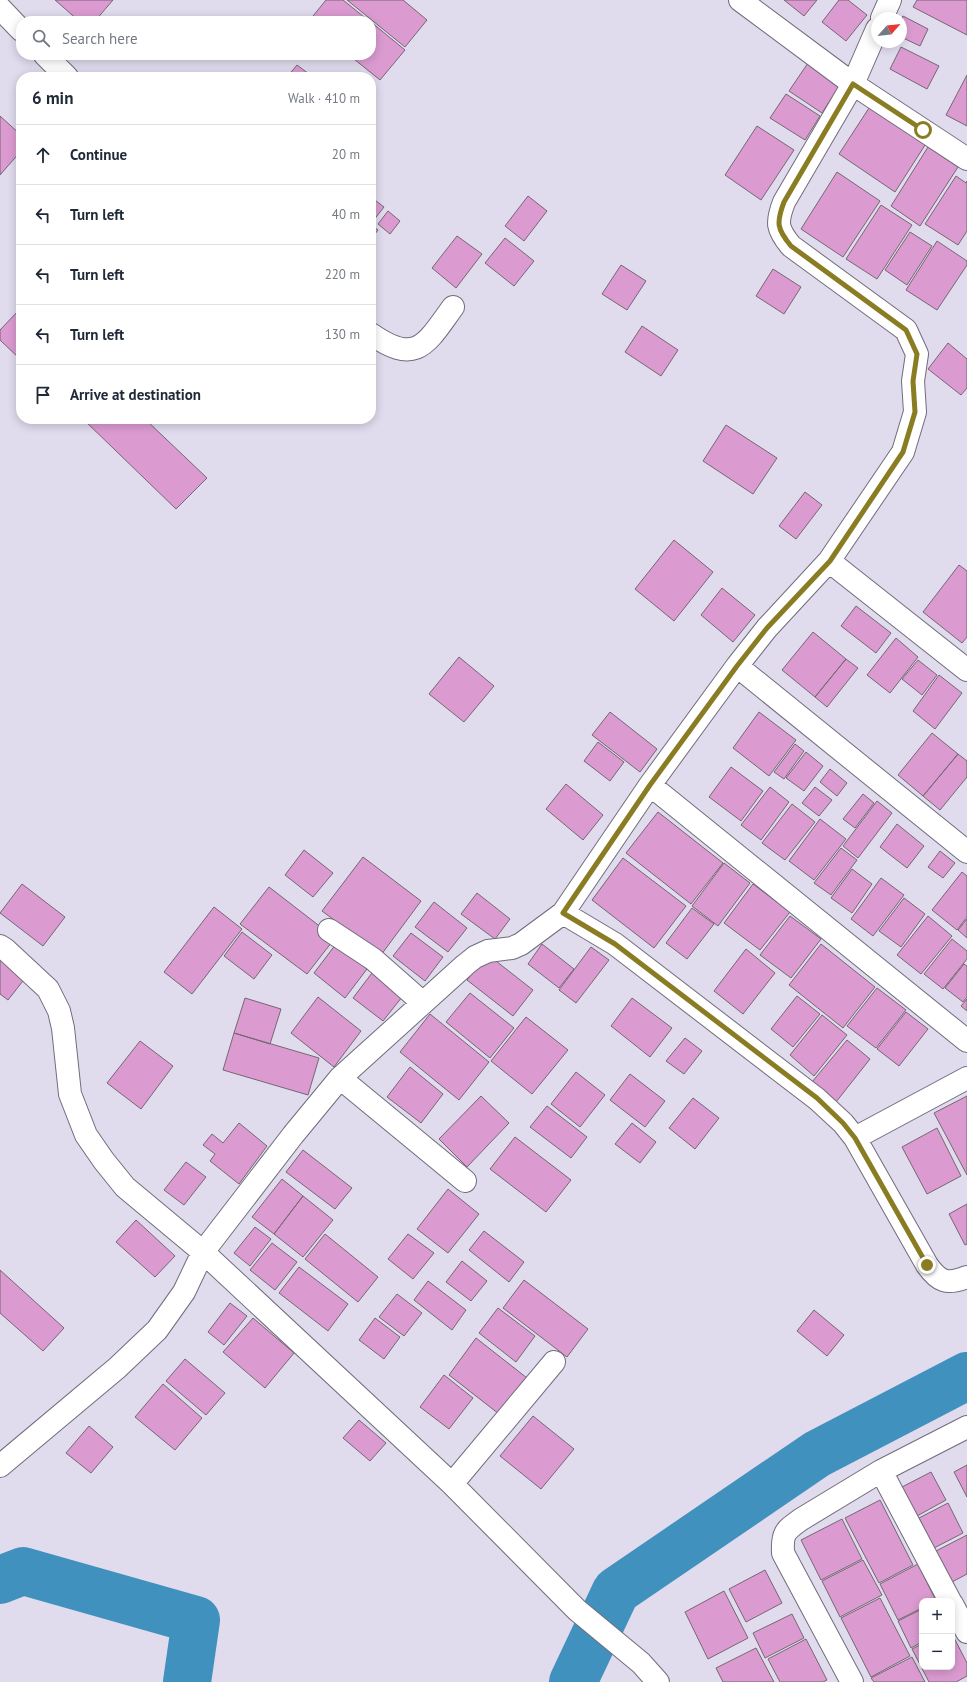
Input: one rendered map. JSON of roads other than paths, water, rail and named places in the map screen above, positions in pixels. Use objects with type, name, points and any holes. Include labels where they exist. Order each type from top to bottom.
[{"type":"street","points":[[740,0],[853,84],[967,159]]},
{"type":"street","points":[[885,12],[890,0]]},
{"type":"street","points":[[0,8],[16,25]]},
{"type":"street","points":[[0,1466],[117,1368],[157,1330],[184,1292],[203,1252],[293,1135],[340,1078],[475,957],[488,951],[512,948],[521,944],[563,913],[650,785],[737,666],[767,628],[830,561],[903,452],[915,412],[913,381],[917,354],[906,330],[791,246],[780,232],[778,217],[784,202],[853,84],[871,43]]},
{"type":"street","points":[[51,60],[62,72]]},
{"type":"street","points":[[376,337],[391,346],[406,350],[419,348],[429,341],[453,307]]},
{"type":"street","points":[[830,561],[967,670]]},
{"type":"street","points":[[737,666],[967,852]]},
{"type":"street","points":[[650,785],[967,1041]]},
{"type":"street","points":[[563,913],[615,944],[817,1098],[843,1123],[855,1138],[927,1265],[935,1276],[942,1280],[954,1282],[967,1277]]},
{"type":"street","points":[[329,930],[373,959],[423,1003]]},
{"type":"street","points":[[0,946],[48,989],[59,1011],[63,1028],[70,1094],[86,1135],[104,1162],[125,1187],[203,1252],[452,1484],[577,1610],[641,1663],[658,1682]]},
{"type":"street","points":[[340,1078],[465,1181]]},
{"type":"street","points":[[855,1138],[967,1078]]},
{"type":"street","points":[[452,1484],[554,1362]]},
{"type":"street","points":[[852,1682],[783,1553],[782,1539],[788,1529],[800,1520],[881,1471],[967,1427]]},
{"type":"street","points":[[881,1471],[949,1598]]},
{"type":"street","points":[[955,1600],[967,1595]]},
{"type":"street","points":[[955,1610],[967,1632]]},
{"type":"waterway","points":[[573,1682],[616,1591],[817,1454],[967,1376]]},
{"type":"waterway","points":[[0,1580],[23,1571],[196,1620],[187,1682]]}]
